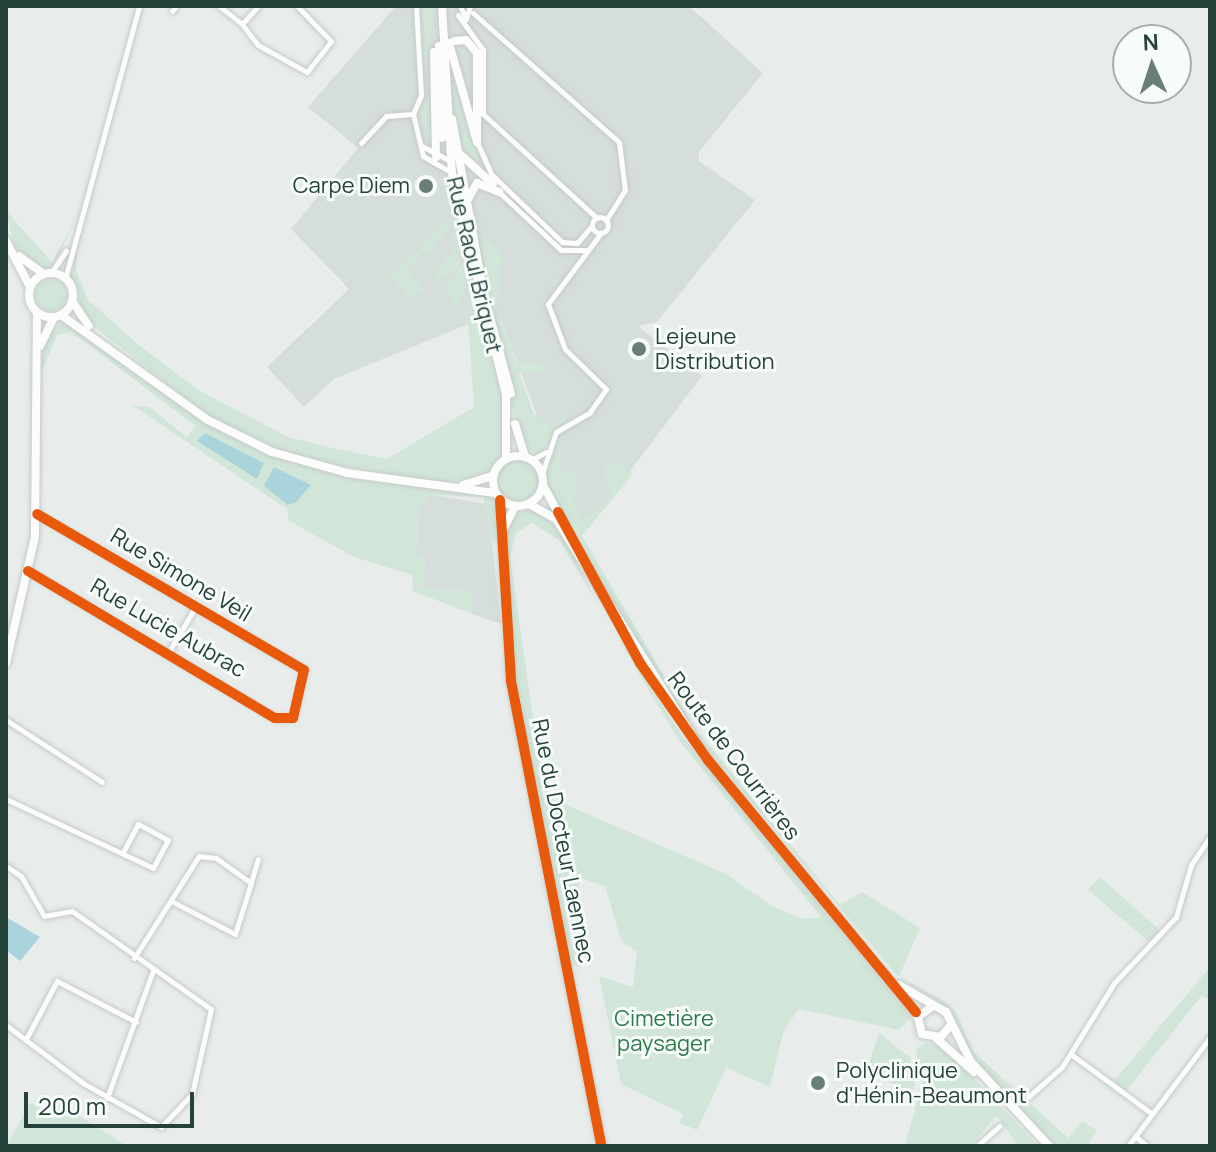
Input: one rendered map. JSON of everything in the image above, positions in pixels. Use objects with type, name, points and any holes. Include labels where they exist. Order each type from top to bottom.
[{"type":"street","points":[[94,333],[72,301],[65,279],[69,247],[139,6]]},
{"type":"street","points":[[219,6],[242,24],[258,45],[307,72],[331,41],[297,6]]},
{"type":"street","points":[[242,24],[258,6]]},
{"type":"street","points":[[416,6],[420,100],[413,114],[421,145],[499,192],[561,250],[586,250]]},
{"type":"street","points":[[442,6],[435,75],[442,138]]},
{"type":"street","points":[[442,6],[477,142],[492,175],[562,242],[577,243],[597,218]]},
{"type":"street","name":"Rue Raoul Briquet","points":[[442,6],[447,160],[466,211],[528,458]]},
{"type":"street","points":[[460,6],[458,15],[483,50],[483,114],[597,218],[606,220]]},
{"type":"street","points":[[37,313],[57,316],[94,333],[183,404],[261,447],[347,473],[455,487],[497,496],[515,507],[529,504],[543,484],[547,451],[559,429],[590,412],[606,389],[563,347],[548,304],[569,271],[601,233],[625,190],[619,142],[471,9],[458,15]]},
{"type":"street","points":[[454,41],[466,40],[477,53],[477,142]]},
{"type":"street","points":[[434,52],[447,160]]},
{"type":"street","points":[[361,143],[386,116],[413,114]]},
{"type":"street","name":"Rue Raoul Briquet","points":[[447,160],[506,394],[506,459]]},
{"type":"street","points":[[466,211],[474,185],[499,192]]},
{"type":"street","points":[[592,226],[601,233]]},
{"type":"street","points":[[6,241],[30,287],[37,313],[38,350],[37,514],[28,571],[6,663]]},
{"type":"street","points":[[30,287],[47,274],[69,247]]},
{"type":"street","points":[[13,250],[47,274],[65,279]]},
{"type":"street","points":[[38,350],[57,316],[72,301]]},
{"type":"street","points":[[455,487],[493,476],[506,459],[528,458],[547,451]]},
{"type":"street","points":[[528,458],[542,474]]},
{"type":"street","points":[[493,476],[497,496]]},
{"type":"street","name":"Route de Courrières","points":[[543,484],[640,663],[708,760],[894,982],[918,1017]]},
{"type":"street","name":"Rue du Docteur Laennec","points":[[497,496],[498,543],[511,681],[601,1146]]},
{"type":"street","name":"Route de Courrières","points":[[529,504],[548,511],[569,536]]},
{"type":"street","points":[[498,543],[515,507]]},
{"type":"street","name":"Rue Simone Veil","points":[[37,514],[304,670],[286,723]]},
{"type":"street","name":"Rue Lucie Aubrac","points":[[28,571],[286,723]]},
{"type":"street","points":[[168,653],[196,606]]},
{"type":"street","points":[[6,720],[102,782]]},
{"type":"street","points":[[6,799],[153,868],[168,840],[138,824],[123,852]]},
{"type":"street","points":[[1028,1097],[1072,1055],[1114,983],[1176,917],[1191,865],[1210,837]]},
{"type":"street","points":[[134,958],[203,854],[251,883]]},
{"type":"street","points":[[173,902],[235,934],[258,859]]},
{"type":"street","points":[[6,866],[21,876],[44,916],[72,911],[134,958],[211,1009],[192,1094],[161,1127],[107,1098],[6,1025]]},
{"type":"street","points":[[107,1098],[153,970]]},
{"type":"street","points":[[26,1039],[57,981],[136,1022]]},
{"type":"street","name":"Route de Courrières","points":[[894,982],[933,1006]]},
{"type":"street","points":[[933,1006],[946,1012],[950,1026],[971,1062],[1046,1146],[936,1038],[922,1034],[918,1017],[933,1006]]},
{"type":"street","points":[[936,1038],[950,1026]]},
{"type":"street","points":[[1128,1146],[1210,1037]]},
{"type":"street","points":[[1072,1055],[1151,1113]]},
{"type":"street","points":[[977,1146],[999,1126]]},
{"type":"street","points":[[1135,1136],[1147,1146]]},
{"type":"shaded area","points":[[396,6],[689,6],[763,73],[699,152],[699,161],[755,200],[657,322],[638,326],[702,376],[582,535],[498,312],[334,379],[304,407],[267,367],[349,289],[291,229],[358,148],[308,107]]},
{"type":"shaded area","points":[[432,495],[488,504],[501,624],[472,614],[470,592],[422,588],[425,558],[407,551],[418,548],[417,511]]},
{"type":"green space","points":[[422,6],[434,6],[427,69],[433,154],[420,113]]},
{"type":"green space","points":[[451,72],[479,160],[484,171],[460,151]]},
{"type":"green space","points":[[6,211],[52,262],[76,219],[53,267],[43,270],[14,246]]},
{"type":"green space","points":[[451,217],[466,286],[454,309],[447,288],[460,266],[436,281],[433,275],[455,248],[452,225],[426,254],[419,247]]},
{"type":"green space","points":[[80,222],[76,270],[88,300],[139,345],[198,390],[288,437],[337,449],[387,459],[474,407],[468,321],[480,317],[503,395],[505,454],[489,475],[437,484],[300,458],[208,416],[88,322],[68,274]]},
{"type":"green space","points":[[477,231],[503,254],[496,307],[516,362],[541,362],[545,373],[519,373],[534,414],[549,425],[561,416],[567,421],[539,455],[520,445]]},
{"type":"green space","points":[[416,250],[422,257],[406,269],[424,289],[412,299],[393,279],[376,291]]},
{"type":"green space","points":[[51,279],[63,283],[67,295],[63,307],[51,311],[39,307],[35,295],[39,283]]},
{"type":"green space","points":[[64,319],[201,421],[270,455],[363,481],[491,495],[498,508],[494,545],[483,497],[432,495],[417,511],[418,549],[407,550],[425,558],[422,588],[470,592],[472,614],[413,591],[412,575],[354,557],[289,521],[287,509],[132,405],[149,407],[187,437],[195,426],[72,332],[57,335],[40,376],[44,339]]},
{"type":"green space","points":[[564,429],[559,477],[568,468],[579,478],[573,498],[583,520],[611,498],[603,469],[617,462],[633,474],[582,536],[694,727],[840,905],[862,892],[920,928],[899,976],[947,1003],[956,1012],[973,1051],[1068,1138],[1082,1121],[1097,1130],[1087,1146],[1055,1146],[971,1055],[952,1012],[896,974],[691,730],[547,491],[546,465]]},
{"type":"green space","points":[[518,460],[533,467],[540,482],[533,497],[518,504],[503,497],[496,482],[503,467]]},
{"type":"green space","name":"Cimetière paysager","points":[[531,509],[560,529],[597,604],[560,541],[532,523],[516,533],[510,557],[543,787],[553,799],[726,874],[774,907],[803,919],[821,917],[678,739],[604,614],[682,736],[911,1018],[899,1030],[799,1009],[784,1030],[770,1087],[726,1068],[697,1130],[680,1123],[683,1114],[621,1084],[599,976],[633,987],[637,952],[621,940],[605,886],[580,878],[578,893],[566,895],[580,967],[570,965],[509,642],[502,542],[514,513]]},
{"type":"green space","points":[[1100,877],[1160,930],[1148,941],[1088,890]]},
{"type":"green space","points":[[1210,967],[1210,1001],[1202,995],[1126,1091],[1114,1081]]},
{"type":"green space","points":[[879,1033],[910,1057],[915,1086],[909,1095],[868,1067]]},
{"type":"green space","points":[[926,1042],[947,1050],[1038,1146],[1019,1146],[996,1116],[971,1146],[905,1146],[922,1083],[916,1050]]},
{"type":"green space","points":[[50,1098],[127,1146],[6,1146],[31,1102],[42,1109]]},
{"type":"water","points":[[205,433],[264,463],[257,479],[197,441]]},
{"type":"water","points":[[274,467],[311,485],[296,502],[288,505],[264,486]]},
{"type":"water","points":[[6,917],[40,937],[20,961],[6,950]]},
{"type":"cycle path","points":[[500,500],[511,681],[601,1146]]},
{"type":"cycle path","points":[[558,512],[640,663],[708,760],[916,1012]]},
{"type":"cycle path","points":[[28,571],[275,718],[293,718],[304,670],[37,514]]},
{"type":"place","name":"Carpe Diem","points":[[426,186]]},
{"type":"place","name":"Lejeune Distribution","points":[[639,349]]},
{"type":"place","name":"Polyclinique d'Hénin-Beaumont","points":[[818,1083]]}]
